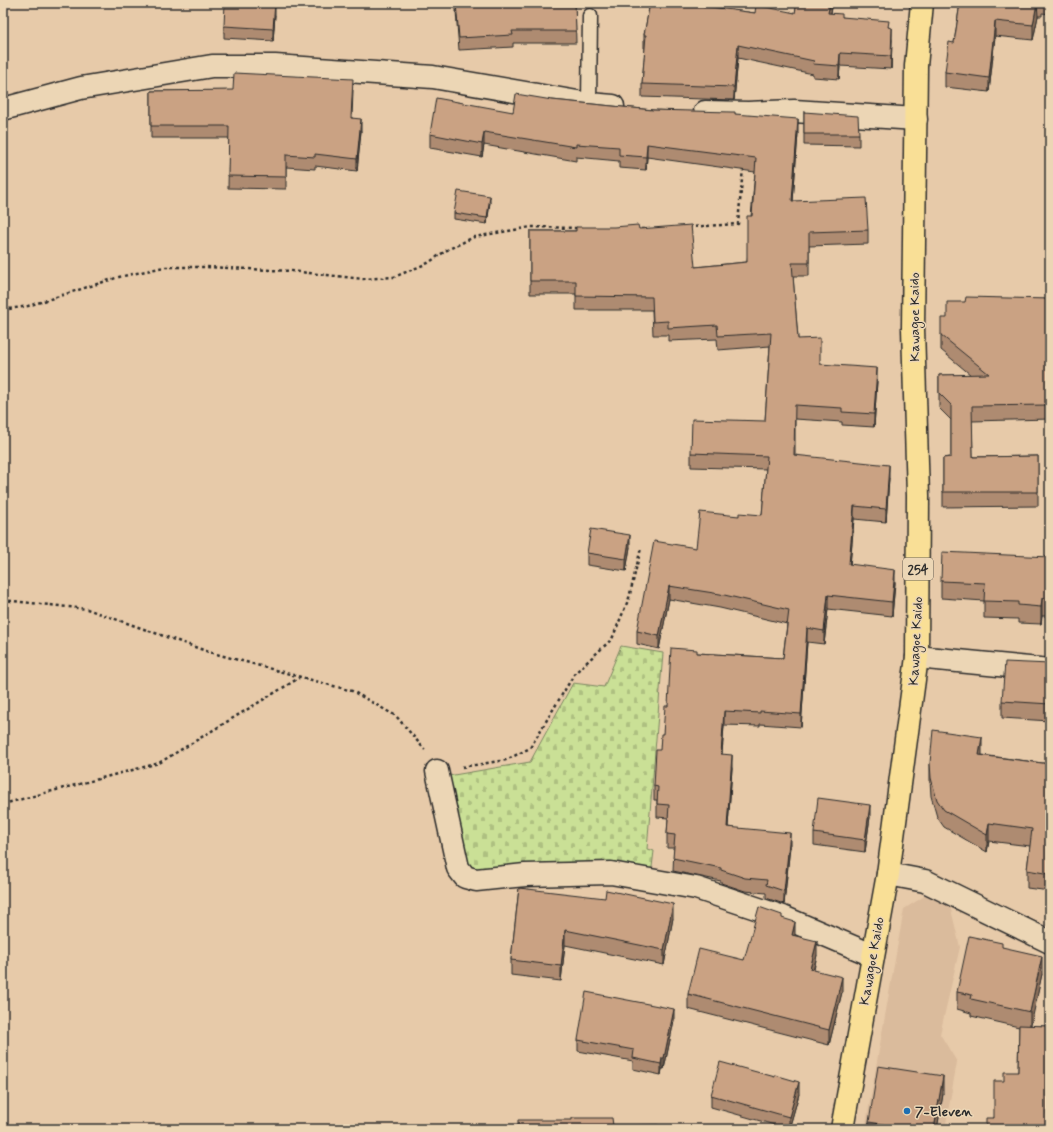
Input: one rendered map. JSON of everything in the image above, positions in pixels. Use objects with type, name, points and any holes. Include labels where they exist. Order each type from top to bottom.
[{"type":"highway","name":"Kawagoe Kaido","points":[[842,1129],[872,955],[888,874],[917,657],[918,496],[913,328],[916,66],[922,3]]},
{"type":"street","points":[[3,109],[81,88],[220,66],[275,66],[432,77],[589,104],[632,108]]},
{"type":"street","points":[[685,112],[748,114],[794,111],[916,119]]},
{"type":"street","points":[[917,657],[1050,670]]},
{"type":"street","points":[[437,770],[458,868],[465,877],[476,880],[525,875],[611,873],[696,888],[783,916],[872,955]]},
{"type":"street","points":[[888,874],[925,881],[1050,942]]},
{"type":"lane","points":[[589,104],[590,16]]},
{"type":"path","points":[[685,228],[738,224],[743,161]]},
{"type":"path","points":[[3,310],[28,306],[119,277],[164,267],[207,267],[291,271],[363,279],[394,276],[428,263],[447,250],[474,237],[531,227],[585,228]]},
{"type":"path","points":[[632,228],[647,229]]},
{"type":"path","points":[[3,600],[88,609],[209,652],[299,678],[352,691],[396,716],[422,745],[437,770],[506,760],[530,748],[575,673],[612,639],[629,598],[641,548]]},
{"type":"path","points":[[3,804],[159,763],[299,678]]},
{"type":"shaded area","points":[[931,892],[949,901],[960,947],[940,1034],[957,1062],[945,1129],[865,1129],[904,909]]},
{"type":"green space","points":[[621,646],[663,653],[647,849],[654,851],[651,875],[479,871],[467,863],[448,776],[530,762],[573,683],[604,687]]},
{"type":"building","points":[[225,3],[275,3],[273,29],[224,26]]},
{"type":"building","points":[[456,3],[575,3],[576,31],[512,31],[513,35],[459,38]]},
{"type":"building","points":[[650,3],[704,3],[703,6],[755,13],[756,5],[795,13],[797,3],[830,3],[828,13],[842,14],[842,17],[889,21],[888,27],[892,28],[891,56],[840,53],[839,66],[813,64],[814,61],[738,45],[734,87],[642,84],[646,35],[644,35]]},
{"type":"building","points":[[960,3],[1037,3],[1033,25],[995,21],[989,78],[945,72],[949,42],[954,43]]},
{"type":"building","points":[[234,73],[353,79],[351,118],[361,119],[357,159],[315,154],[315,157],[286,155],[286,177],[228,176],[229,126],[151,126],[151,91],[233,90]]},
{"type":"building","points":[[516,94],[552,100],[653,110],[735,112],[735,114],[798,119],[792,201],[866,198],[868,230],[809,232],[809,263],[792,263],[798,339],[820,338],[820,364],[877,368],[874,414],[842,412],[842,408],[795,405],[794,455],[889,465],[886,509],[854,506],[849,564],[895,570],[892,602],[828,595],[824,631],[807,628],[801,714],[760,711],[760,713],[724,711],[721,754],[732,755],[727,827],[790,833],[784,891],[766,885],[767,880],[745,878],[721,870],[721,868],[673,858],[675,835],[667,834],[669,805],[657,804],[658,787],[654,786],[656,750],[660,750],[665,706],[668,706],[671,648],[697,650],[697,653],[783,658],[789,610],[720,594],[669,586],[659,636],[637,631],[654,541],[696,548],[700,512],[739,516],[739,513],[762,515],[767,456],[691,453],[692,419],[765,421],[771,333],[718,336],[717,325],[668,328],[668,321],[653,322],[652,297],[576,296],[576,281],[530,281],[530,231],[576,231],[576,227],[614,227],[638,225],[639,229],[691,225],[695,267],[747,262],[747,216],[752,216],[756,158],[647,144],[646,157],[619,155],[619,147],[576,144],[576,147],[484,132],[482,144],[430,134],[436,98],[513,112]]},
{"type":"building","points":[[804,112],[858,116],[859,134],[804,134]]},
{"type":"building","points":[[458,191],[490,196],[487,218],[454,213]]},
{"type":"building","points":[[966,297],[1050,299],[1050,405],[972,406],[973,457],[1038,456],[1038,492],[943,492],[943,458],[951,457],[951,405],[939,393],[939,375],[989,374],[941,335],[941,318],[947,318],[947,302],[965,302]]},
{"type":"building","points":[[591,529],[630,535],[626,559],[587,553]]},
{"type":"building","points":[[942,552],[1050,557],[1050,599],[1042,598],[1041,607],[1018,605],[1018,602],[984,601],[985,583],[941,581]]},
{"type":"building","points":[[1005,662],[1050,664],[1050,704],[1002,701]]},
{"type":"building","points":[[933,730],[982,737],[979,755],[1050,764],[1050,874],[1027,870],[1032,829],[989,823],[987,835],[944,810],[937,800],[931,778],[930,763]]},
{"type":"building","points":[[818,798],[870,805],[865,840],[814,833]]},
{"type":"building","points":[[519,888],[605,898],[606,890],[673,904],[664,950],[565,930],[561,966],[511,960]]},
{"type":"building","points":[[759,907],[782,915],[782,918],[795,922],[792,935],[817,941],[810,969],[842,977],[829,1030],[688,994],[699,949],[744,960]]},
{"type":"building","points":[[969,936],[1002,943],[1002,947],[1042,956],[1030,1012],[971,999],[972,995],[957,992]]},
{"type":"building","points":[[586,992],[674,1009],[664,1058],[662,1058],[661,1064],[633,1058],[634,1050],[578,1040]]},
{"type":"building","points":[[1019,1025],[1048,1026],[1047,1114],[1050,1114],[1050,1129],[986,1129],[986,1118],[994,1118],[994,1081],[1004,1081],[1004,1072],[1018,1072]]},
{"type":"building","points":[[720,1062],[799,1082],[789,1117],[711,1095]]},
{"type":"building","name":"7-Eleven","points":[[878,1066],[943,1076],[934,1129],[912,1129],[869,1122]]},
{"type":"building","points":[[572,1118],[612,1118],[613,1126],[658,1125],[658,1129],[518,1129],[518,1120],[572,1120]]},
{"type":"place","name":"7-Eleven","points":[[907,1111]]}]
